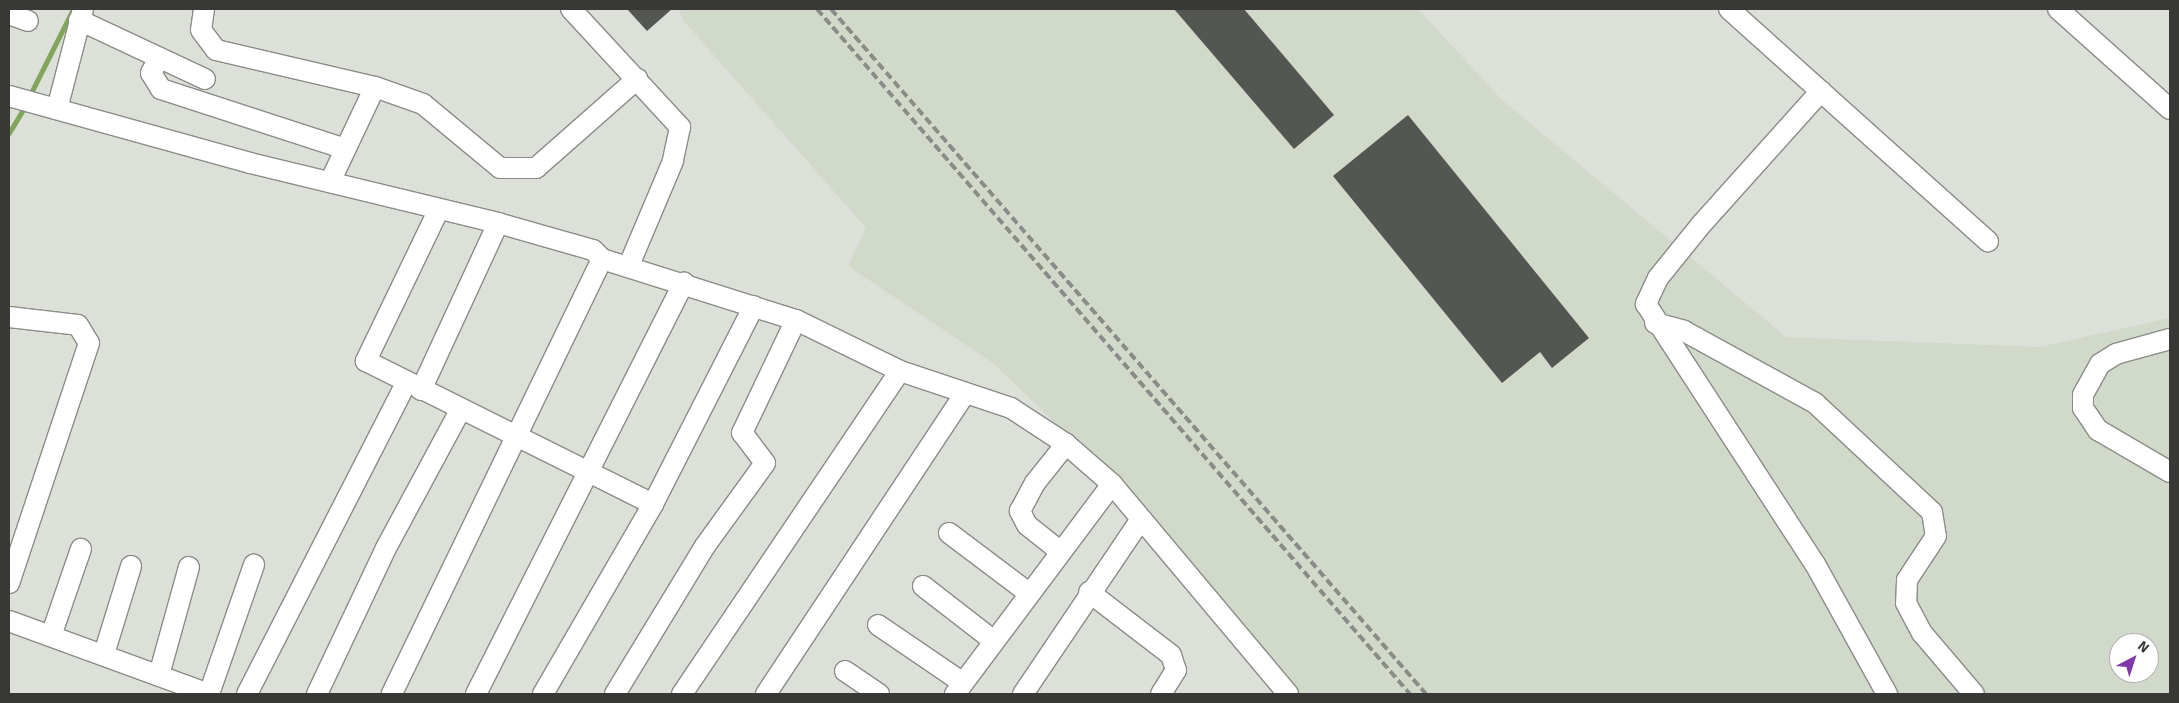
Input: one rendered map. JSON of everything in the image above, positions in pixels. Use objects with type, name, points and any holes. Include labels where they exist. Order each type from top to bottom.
[{"type":"street","points":[[204,9],[201,30],[216,50],[376,87],[423,104],[500,168],[536,168],[637,79]]},
{"type":"street","points":[[571,9],[674,116],[681,138],[629,265]]},
{"type":"street","points":[[1729,9],[1988,241]]},
{"type":"street","points":[[2058,9],[2170,109]]},
{"type":"street","points":[[9,14],[28,21]]},
{"type":"street","points":[[57,109],[82,14],[160,58],[205,79]]},
{"type":"street","points":[[160,58],[151,73],[161,88],[346,149]]},
{"type":"street","points":[[330,182],[376,87]]},
{"type":"street","points":[[1821,91],[1658,278],[1647,298],[1655,323],[1815,564],[1887,694]]},
{"type":"street","points":[[9,96],[330,182],[498,223],[593,250],[602,259],[629,265],[796,320],[900,371],[1011,408],[1066,444],[1112,484],[1288,694]]},
{"type":"street","points":[[439,208],[366,361],[653,504]]},
{"type":"street","points":[[247,694],[414,386],[498,223]]},
{"type":"street","points":[[392,694],[602,259]]},
{"type":"street","points":[[476,694],[591,473],[684,283]]},
{"type":"street","points":[[543,694],[653,504],[754,306]]},
{"type":"street","points":[[9,317],[78,325],[89,343],[9,583]]},
{"type":"street","points":[[615,694],[705,546],[765,462],[742,433],[796,320]]},
{"type":"street","points":[[1655,323],[1684,332],[1823,408],[1932,512],[1936,536],[1907,580],[1906,603],[1922,633],[1974,694]]},
{"type":"street","points":[[2170,339],[2116,354],[2100,364],[2090,379],[2083,402],[2087,419],[2098,430],[2170,472]]},
{"type":"street","points":[[682,694],[900,371]]},
{"type":"street","points":[[773,692],[965,393]]},
{"type":"street","points":[[317,694],[386,548],[461,409]]},
{"type":"street","points":[[1061,552],[1027,525],[1020,511],[1035,483],[1066,444]]},
{"type":"street","points":[[878,625],[959,689],[1112,484]]},
{"type":"street","points":[[1023,694],[1089,592],[1141,518]]},
{"type":"street","points":[[949,533],[1030,594]]},
{"type":"street","points":[[52,633],[81,549]]},
{"type":"street","points":[[9,621],[52,633],[209,694],[254,565]]},
{"type":"street","points":[[104,654],[131,566]]},
{"type":"street","points":[[159,675],[189,567]]},
{"type":"street","points":[[923,586],[994,641]]},
{"type":"street","points":[[1089,592],[1172,655],[1176,670],[1161,694]]},
{"type":"street","points":[[845,670],[880,694]]},
{"type":"shaded area","points":[[679,9],[1418,9],[1502,100],[1786,337],[2040,347],[2170,318],[2170,694],[1301,694],[1047,415],[993,363],[848,266],[866,228],[682,19]]},
{"type":"building","points":[[627,9],[672,9],[647,31]]},
{"type":"building","points":[[1174,9],[1244,9],[1334,115],[1294,149]]},
{"type":"building","points":[[1408,115],[1589,338],[1552,368],[1540,352],[1502,383],[1333,176]]},
{"type":"waterway","points":[[29,97],[73,9]]},
{"type":"waterway","points":[[9,133],[25,106]]},
{"type":"railway","points":[[817,9],[1410,694]]},
{"type":"railway","points":[[831,9],[1426,694]]}]
